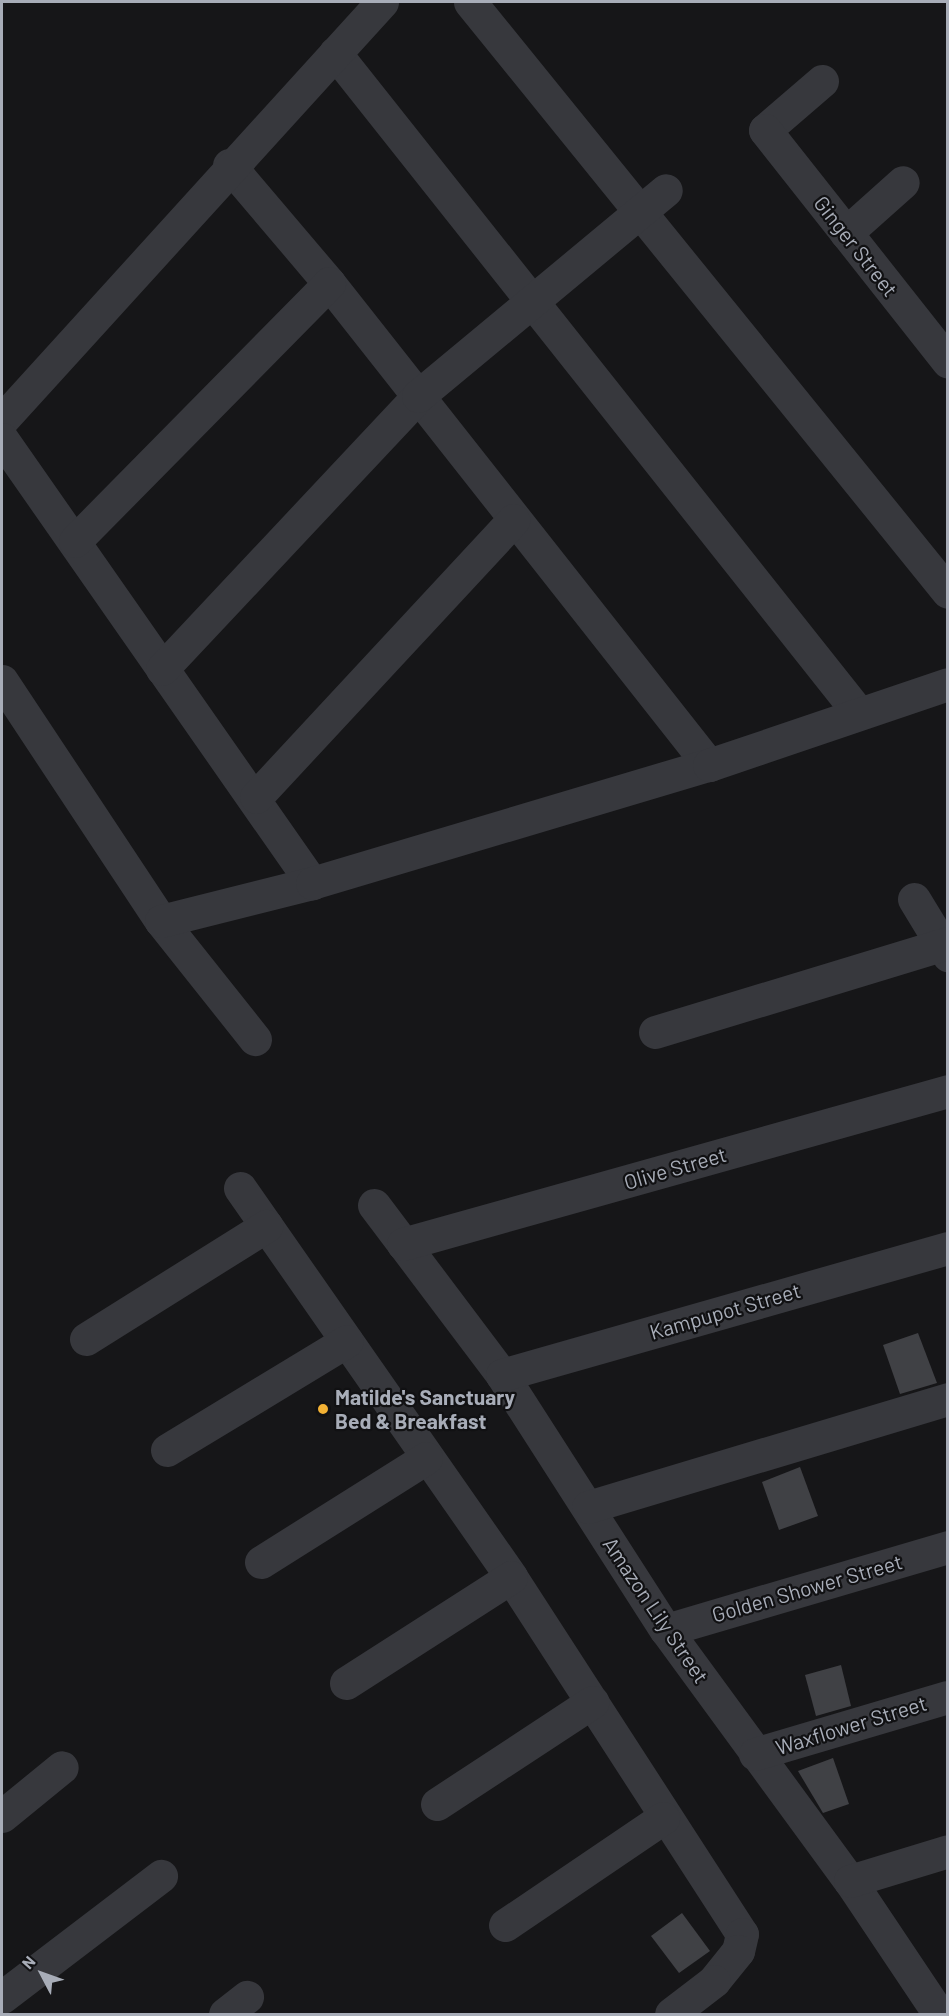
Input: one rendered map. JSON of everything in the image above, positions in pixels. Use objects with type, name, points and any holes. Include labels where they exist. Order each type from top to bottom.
[{"type":"street","points":[[2,420],[229,165],[382,2]]},
{"type":"street","points":[[470,2],[948,592]]},
{"type":"street","points":[[334,53],[527,301],[857,711]]},
{"type":"street","name":"Ginger Street","points":[[822,81],[765,130],[846,233],[944,350]]},
{"type":"street","points":[[229,165],[329,283],[513,520],[709,765]]},
{"type":"street","points":[[846,233],[903,182]]},
{"type":"street","points":[[162,669],[418,396],[527,301],[666,190]]},
{"type":"street","points":[[75,541],[329,283]]},
{"type":"street","points":[[2,439],[162,669],[256,797],[312,883]]},
{"type":"street","points":[[256,797],[513,520]]},
{"type":"street","points":[[2,681],[161,921],[255,1039]]},
{"type":"street","points":[[161,921],[312,883],[709,765],[857,711],[948,684]]},
{"type":"street","points":[[655,1032],[946,948],[914,898]]},
{"type":"street","name":"Olive Street","points":[[403,1244],[948,1091]]},
{"type":"street","points":[[240,1188],[511,1577],[592,1702],[663,1818],[731,1914],[742,1934],[738,1951],[714,1981],[671,2014]]},
{"type":"street","name":"Amazon Lily Street","points":[[374,1205],[502,1375],[666,1630],[850,1881],[937,2011]]},
{"type":"street","points":[[86,1339],[266,1226]]},
{"type":"street","name":"Kampupot Street","points":[[502,1375],[948,1248]]},
{"type":"street","points":[[167,1450],[347,1341]]},
{"type":"street","points":[[588,1507],[948,1399]]},
{"type":"street","points":[[261,1562],[426,1458]]},
{"type":"street","name":"Golden Shower Street","points":[[666,1630],[948,1547]]},
{"type":"street","points":[[346,1683],[511,1577]]},
{"type":"street","name":"Waxflower Street","points":[[755,1754],[948,1697]]},
{"type":"street","points":[[437,1804],[592,1702]]},
{"type":"street","points":[[2,1816],[62,1767]]},
{"type":"street","points":[[505,1925],[663,1818]]},
{"type":"street","points":[[850,1881],[948,1851]]},
{"type":"street","points":[[2,1997],[160,1876]]},
{"type":"building","points":[[918,1333],[937,1383],[900,1394],[883,1345]]},
{"type":"building","points":[[800,1467],[818,1516],[779,1530],[762,1482]]},
{"type":"building","points":[[841,1665],[851,1706],[816,1716],[805,1675]]},
{"type":"building","points":[[833,1758],[849,1804],[823,1813],[798,1771]]},
{"type":"building","points":[[682,1913],[710,1951],[679,1973],[651,1936]]},
{"type":"place","name":"Matilde's Sanctuary Bed & Breakfast","points":[[323,1409]]}]
